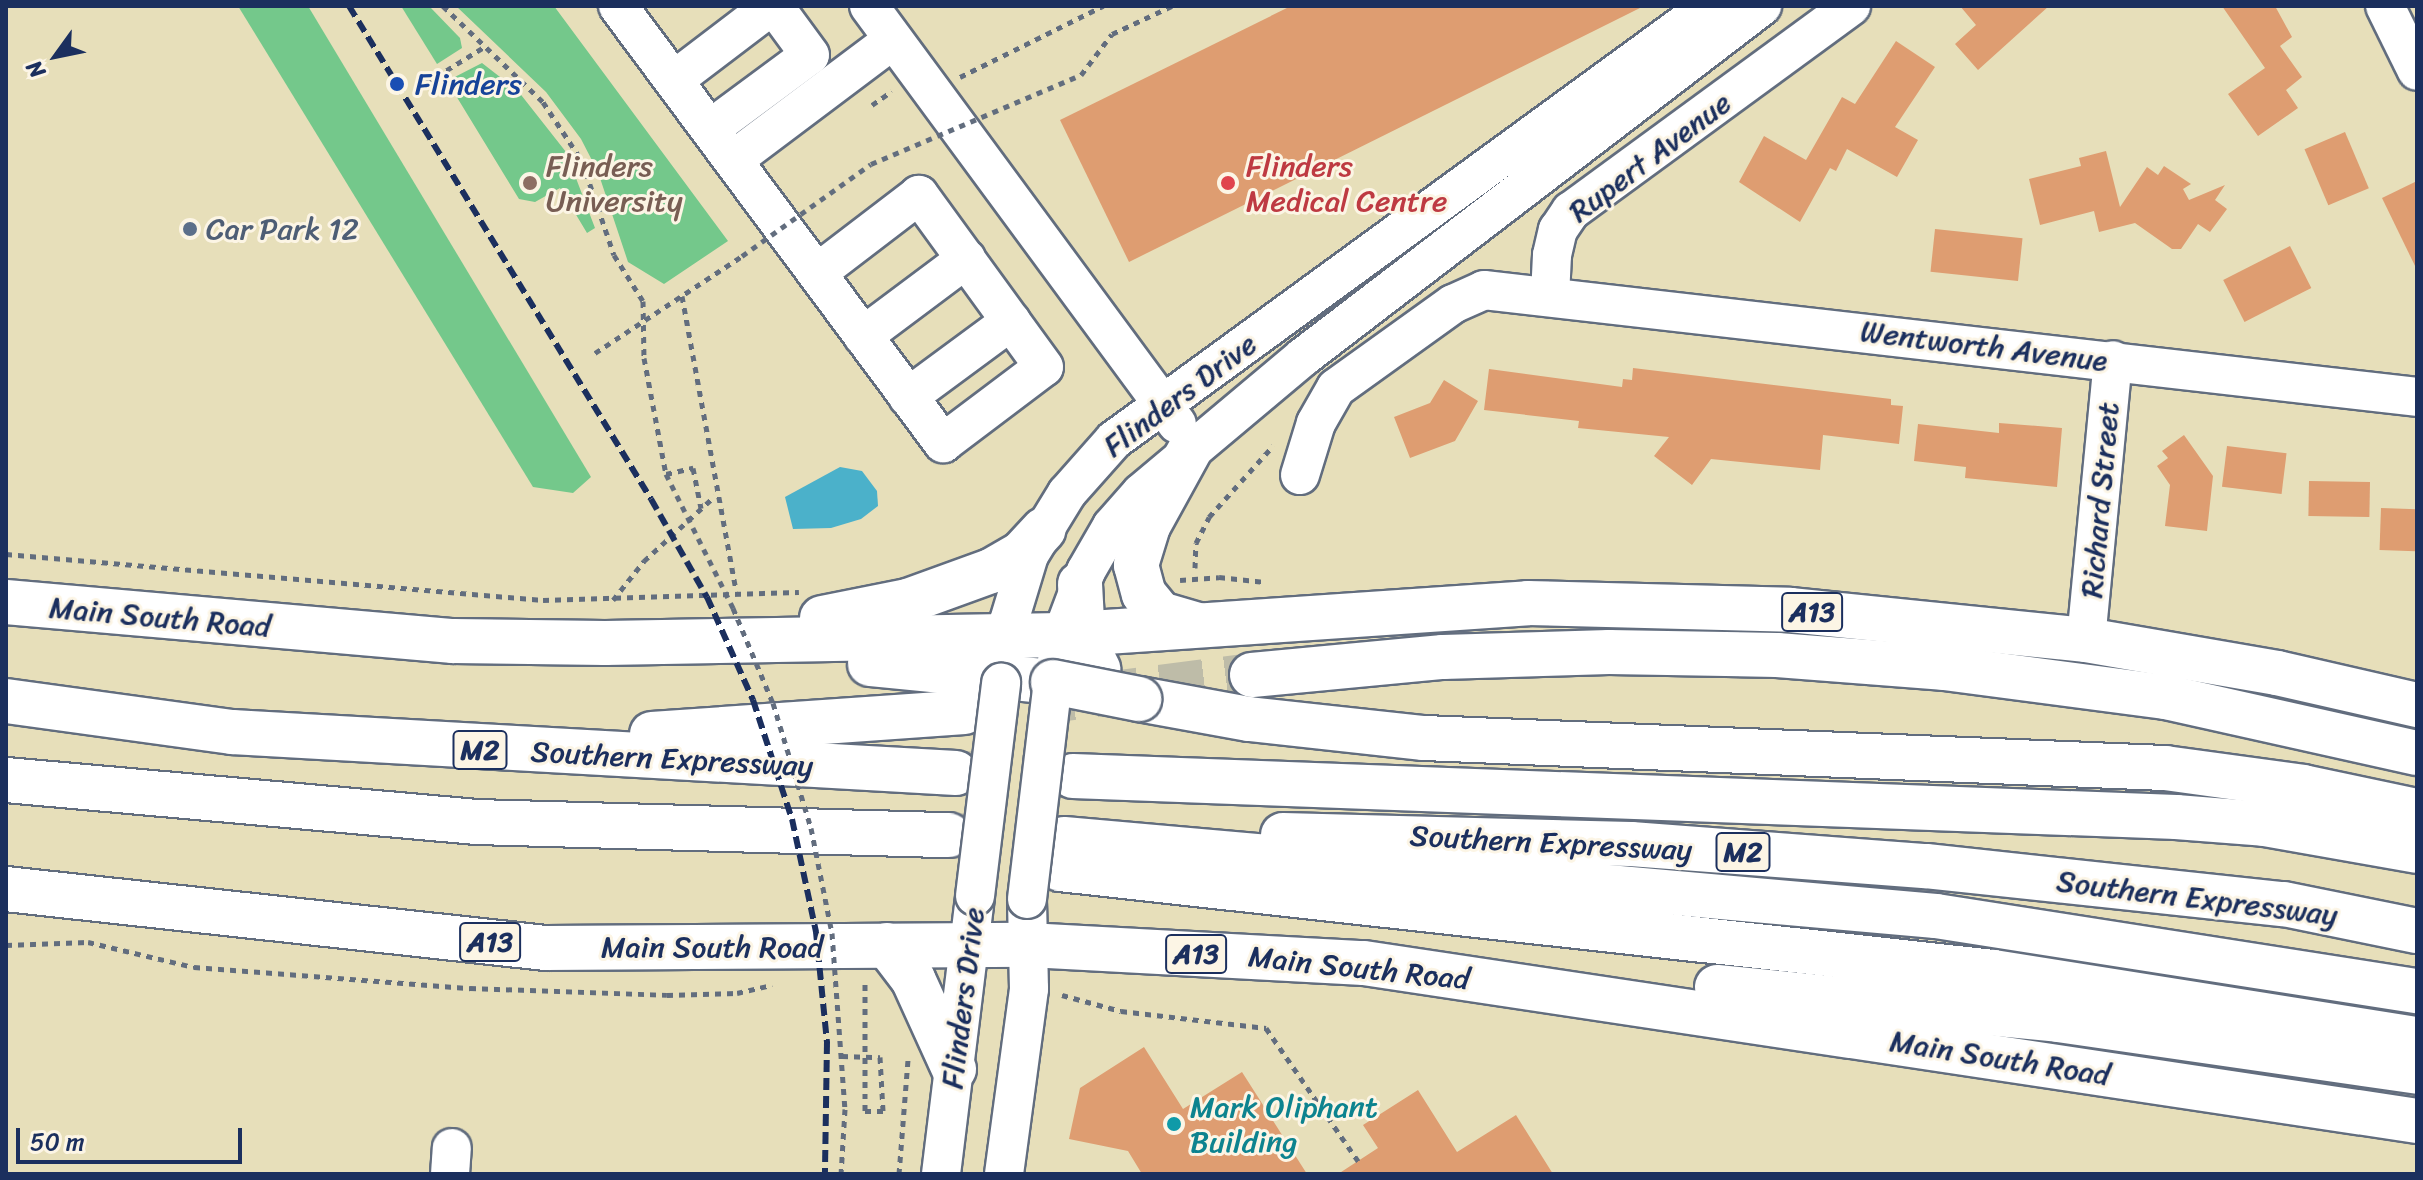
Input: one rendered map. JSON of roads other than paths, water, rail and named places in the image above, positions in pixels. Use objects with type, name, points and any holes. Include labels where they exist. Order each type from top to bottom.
[{"type":"highway","points":[[1192,446],[1148,526],[1136,565],[1144,594],[1160,614],[1200,625]]},
{"type":"highway","points":[[605,643],[837,617],[890,606],[991,571],[1021,554],[1043,530]]},
{"type":"highway","points":[[1080,584],[1043,663],[1139,699],[1249,719],[1424,738],[2165,768],[2303,787],[2417,811]]},
{"type":"highway","name":"Main South Road","points":[[6,602],[423,639],[605,643],[1043,663],[1200,625],[1528,603],[1790,610],[2086,640],[2277,673],[2417,705]]},
{"type":"highway","points":[[1252,675],[1458,657],[1777,655],[1945,668],[2166,697],[2417,753]]},
{"type":"highway","name":"Southern Expressway","points":[[6,701],[232,732],[462,749],[956,773]]},
{"type":"highway","points":[[462,749],[964,712]]},
{"type":"highway","name":"Southern Expressway","points":[[1073,776],[2176,817],[2264,824],[2417,851]]},
{"type":"highway","name":"Southern Expressway","points":[[6,780],[476,822],[756,827],[947,846]]},
{"type":"highway","name":"Southern Expressway","points":[[1062,854],[1345,834],[1631,844],[1926,866],[2284,904],[2417,931]]},
{"type":"highway","points":[[1062,854],[1936,916],[2330,975],[2417,991]]},
{"type":"highway","points":[[1062,854],[1993,972],[2417,1039]]},
{"type":"highway","name":"Main South Road","points":[[6,889],[546,948],[870,968],[969,945],[1029,945],[1364,963],[2410,1120]]},
{"type":"highway","points":[[6,917],[96,899]]},
{"type":"highway","points":[[1364,963],[1647,980],[2058,1020],[2417,1072]]},
{"type":"highway","points":[[870,968],[913,979],[954,1069]]},
{"type":"street","points":[[674,80],[773,6],[810,55],[710,129]]},
{"type":"street","points":[[869,6],[1192,446]]},
{"type":"street","name":"Flinders Drive","points":[[1004,1174],[1029,989],[1027,899],[1043,663],[1024,568],[1043,530],[1098,454],[1162,403],[1709,6]]},
{"type":"street","name":"Rupert Avenue","points":[[1550,296],[1552,255],[1558,230],[1571,211],[1851,6]]},
{"type":"street","points":[[2385,6],[2417,71]]},
{"type":"street","name":"Flinders Drive","points":[[1080,584],[1124,512],[1192,446],[1755,8]]},
{"type":"street","points":[[628,10],[674,80],[908,397],[943,443],[1044,367],[919,195],[817,273]]},
{"type":"street","points":[[733,160],[893,40]]},
{"type":"street","points":[[1641,99],[1682,131]]},
{"type":"street","points":[[863,336],[966,259]]},
{"type":"street","points":[[1431,261],[1484,290],[1550,296]]},
{"type":"street","points":[[1300,475],[1316,423],[1336,388],[1453,304],[1484,290]]},
{"type":"street","name":"Wentworth Avenue","points":[[1550,296],[2417,397]]},
{"type":"street","points":[[908,397],[1011,321]]},
{"type":"street","name":"Richard Street","points":[[2086,640],[2113,360]]},
{"type":"street","name":"Flinders Drive","points":[[941,1174],[975,896],[1043,663]]},
{"type":"water","points":[[840,467],[862,471],[877,491],[878,506],[861,519],[831,528],[793,529],[785,497]]},
{"type":"tunnel","points":[[964,712],[1252,675]]},
{"type":"tunnel","points":[[956,773],[1073,776]]},
{"type":"tunnel","points":[[949,835],[1064,839]]},
{"type":"railway","points":[[349,6],[651,499],[707,597],[753,700],[792,819],[816,932],[827,1042],[825,1174]]},
{"type":"place","name":"Flinders","points":[[397,84]]},
{"type":"place","name":"Flinders University","points":[[530,183]]},
{"type":"place","name":"Flinders Medical Centre","points":[[1228,183]]},
{"type":"place","name":"Car Park 12","points":[[190,229]]},
{"type":"place","name":"Mark Oliphant Building","points":[[1174,1124]]}]
